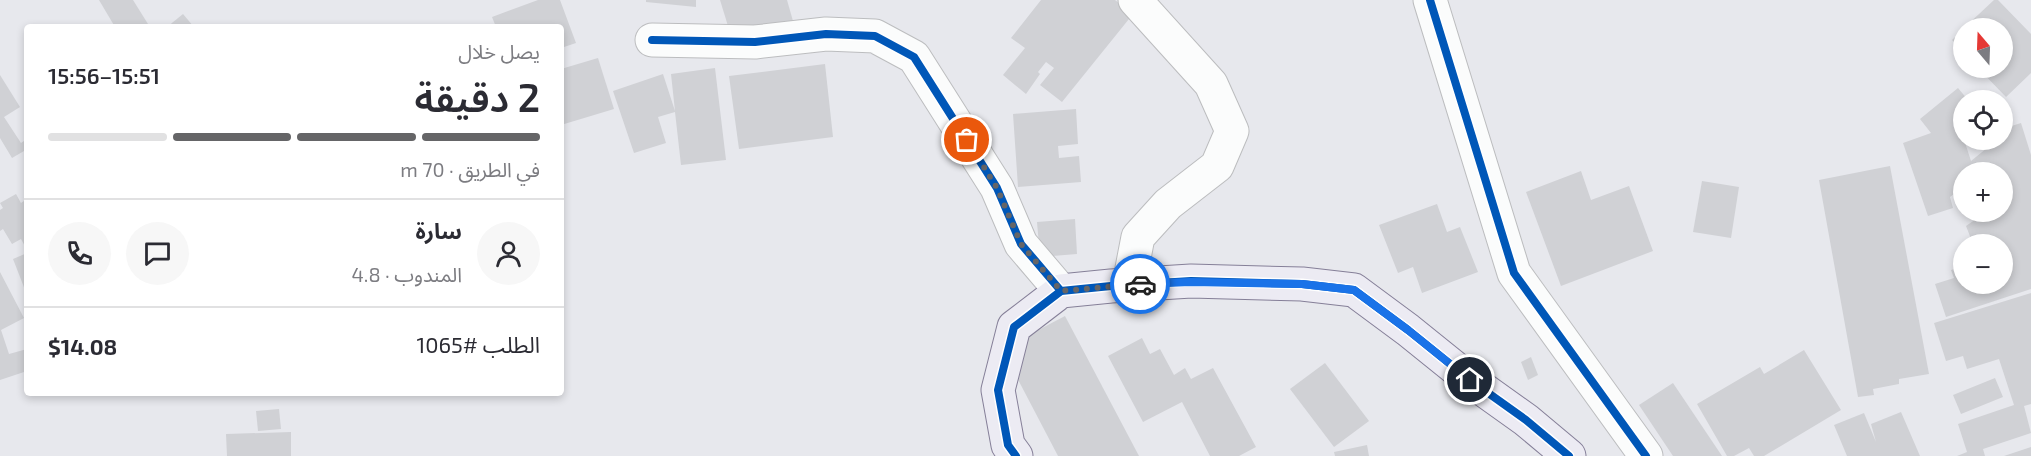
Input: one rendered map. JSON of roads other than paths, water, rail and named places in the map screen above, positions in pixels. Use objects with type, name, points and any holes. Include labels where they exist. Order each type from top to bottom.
[{"type":"street","points":[[1135,0],[1211,84],[1232,131],[1217,166],[1168,204],[1138,237],[1129,284],[1150,284]]},
{"type":"street","points":[[1430,0],[1514,273],[1646,456]]},
{"type":"street","points":[[652,40],[755,42],[826,34],[875,36],[914,57],[997,188],[1021,244],[1061,291]]},
{"type":"street","points":[[1016,456],[1008,445],[999,390],[1014,327],[1061,291],[1191,282],[1302,284],[1354,290],[1470,380],[1526,420],[1569,456]]}]
